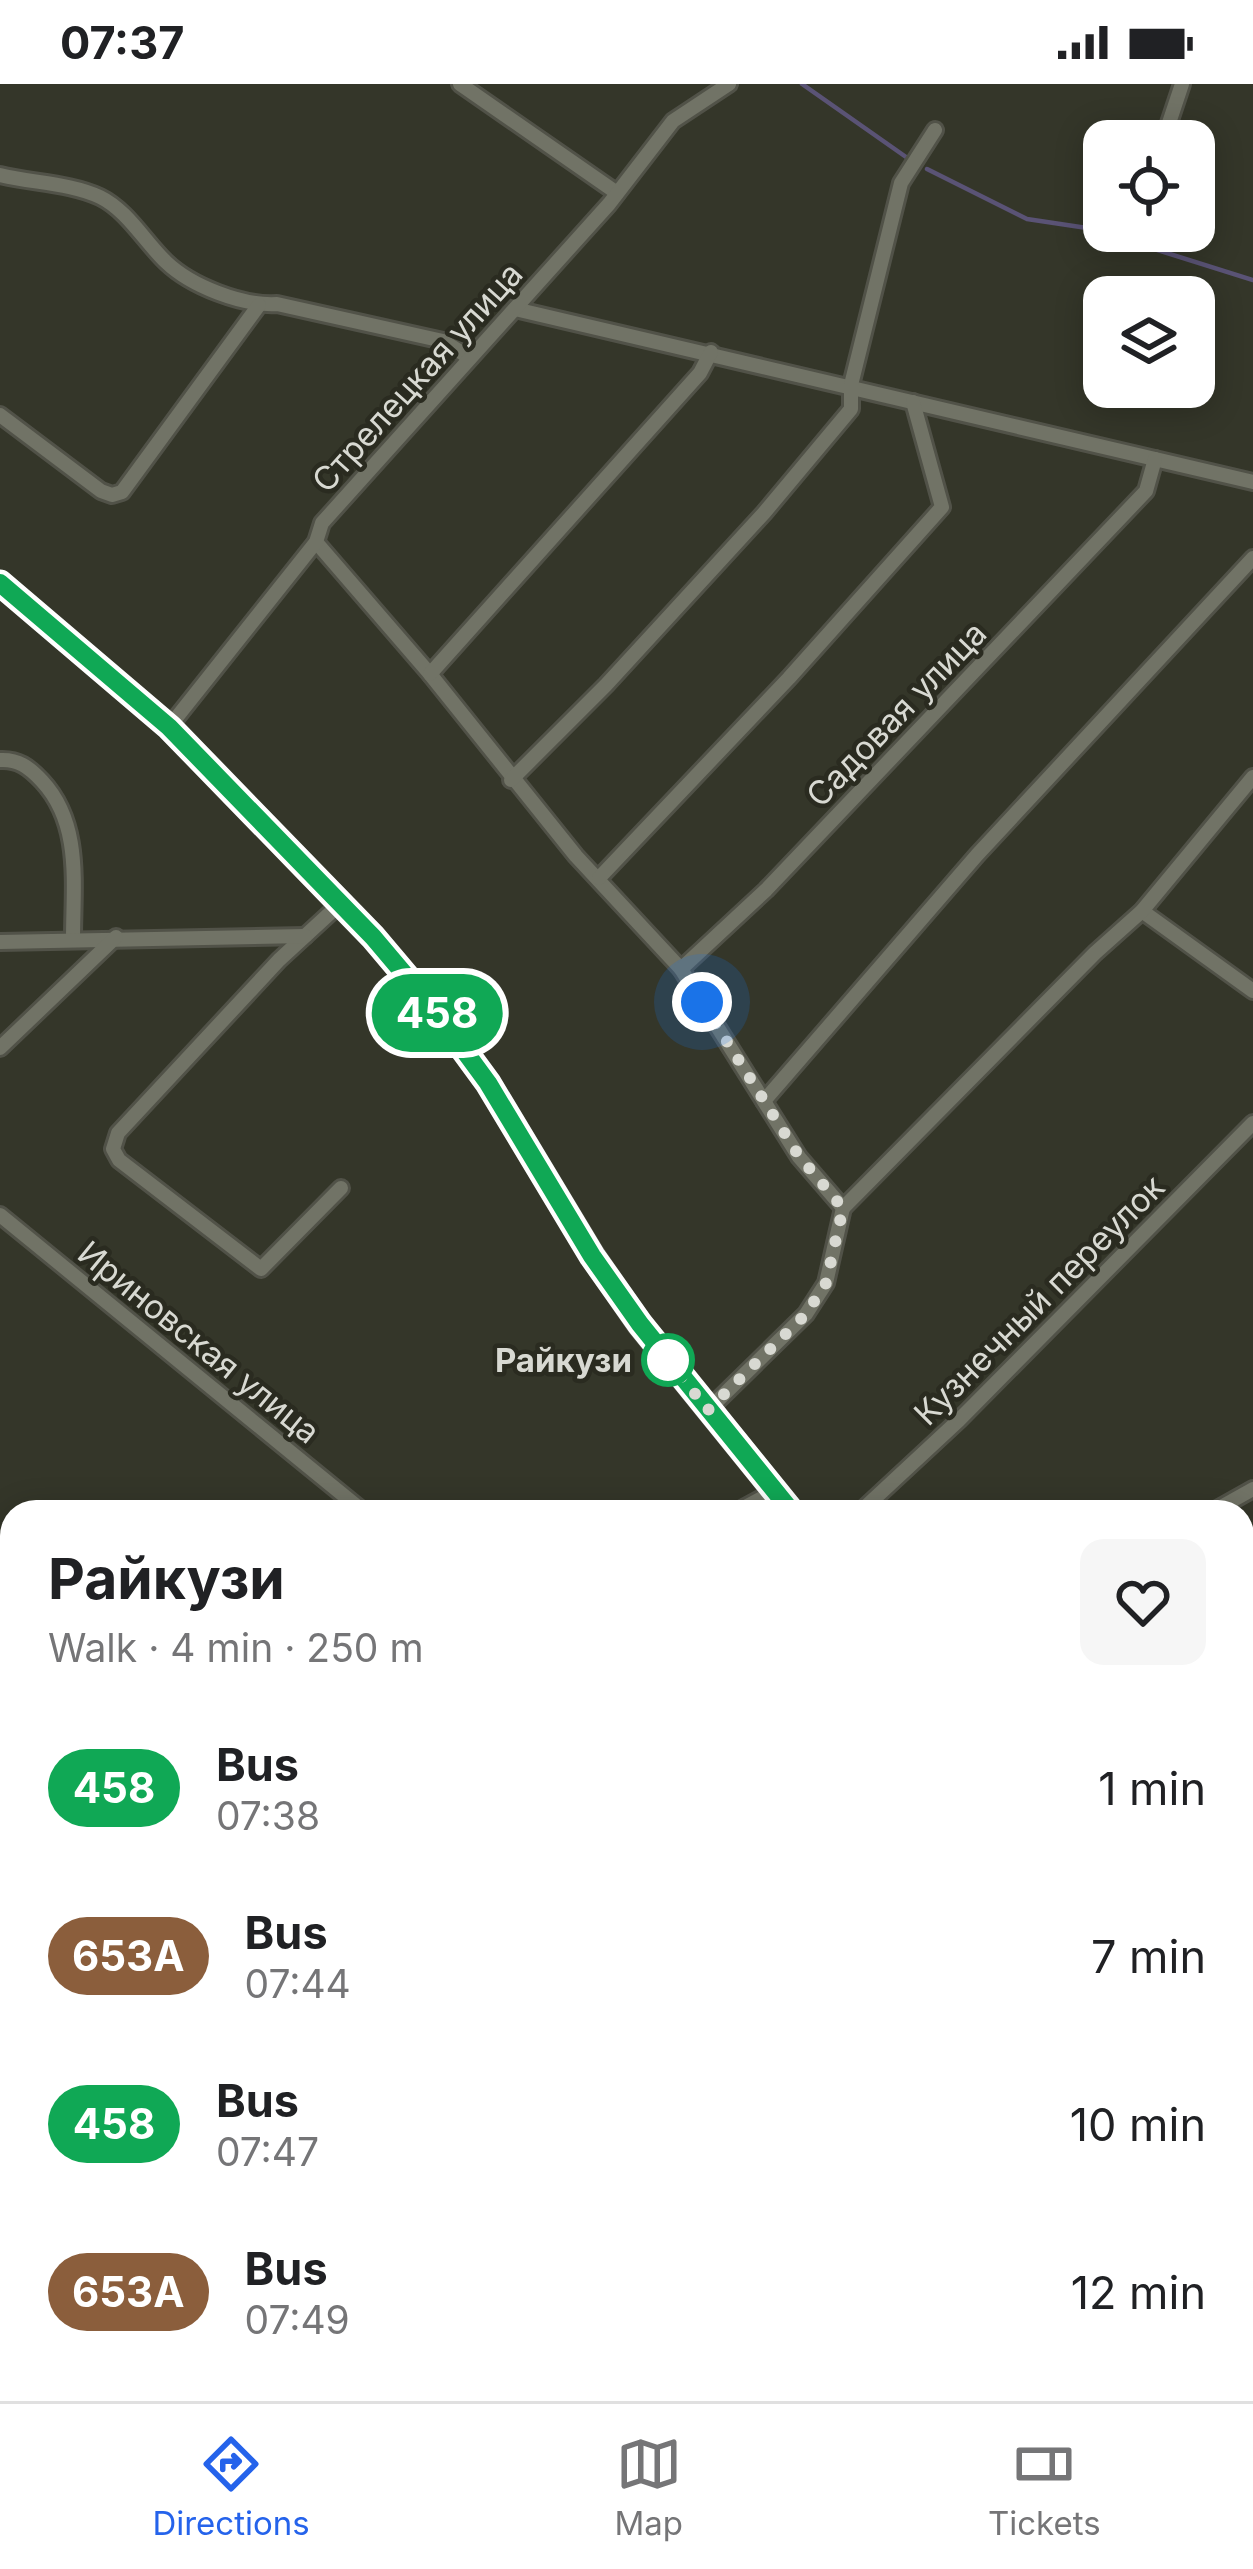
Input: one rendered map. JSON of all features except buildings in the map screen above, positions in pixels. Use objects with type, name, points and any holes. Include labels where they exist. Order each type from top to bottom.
[{"type":"main road","points":[[0,584],[169,727],[341,903],[433,1008],[488,1083],[592,1256],[782,1500]]},
{"type":"street","points":[[460,84],[617,193]]},
{"type":"street","name":"Стрелецкая улица","points":[[169,727],[316,542],[322,523],[617,193],[673,121],[729,84]]},
{"type":"street","points":[[1170,120],[1182,84]]},
{"type":"street","points":[[512,780],[764,514],[850,409],[850,385],[901,183],[935,130]]},
{"type":"street","points":[[0,175],[99,196],[167,264],[189,279],[259,305],[277,304],[443,341],[470,358]]},
{"type":"street","points":[[0,415],[101,491],[122,492],[259,305]]},
{"type":"street","points":[[515,309],[1253,482]]},
{"type":"street","points":[[430,674],[700,373],[711,352]]},
{"type":"street","points":[[599,878],[789,678],[942,507],[913,402]]},
{"type":"street","name":"Садовая улица","points":[[681,969],[766,890],[1146,491],[1156,459]]},
{"type":"street","points":[[316,542],[430,674],[512,780],[681,969],[799,1156],[843,1208]]},
{"type":"street","points":[[764,1101],[977,855],[1253,558]]},
{"type":"street","points":[[0,749],[55,795],[67,821],[72,843],[73,939]]},
{"type":"street","points":[[708,1410],[806,1314],[826,1283],[843,1208],[1142,911],[1253,777]]},
{"type":"street","points":[[341,903],[118,1132],[113,1148],[119,1160],[261,1269],[341,1188]]},
{"type":"street","points":[[1142,911],[1253,991]]},
{"type":"street","points":[[0,942],[305,936]]},
{"type":"street","points":[[0,1048],[116,938]]},
{"type":"street","name":"Кузнечный переулок","points":[[873,1500],[959,1420],[1253,1123]]},
{"type":"street","name":"Ириновская улица","points":[[0,1215],[349,1500]]},
{"type":"street","points":[[758,1500],[775,1491]]},
{"type":"waterway","points":[[802,84],[906,157]]},
{"type":"waterway","points":[[927,169],[1027,219],[1087,228],[1253,280]]},
{"type":"bus line","name":"458","points":[[0,583],[169,727],[373,937],[488,1083],[592,1256],[640,1324],[782,1500]]},
{"type":"place","name":"Райкузи","points":[[668,1360]]},
{"type":"route","points":[[668,1360],[708,1410],[806,1314],[826,1283],[843,1208],[799,1156],[702,1002]]}]
